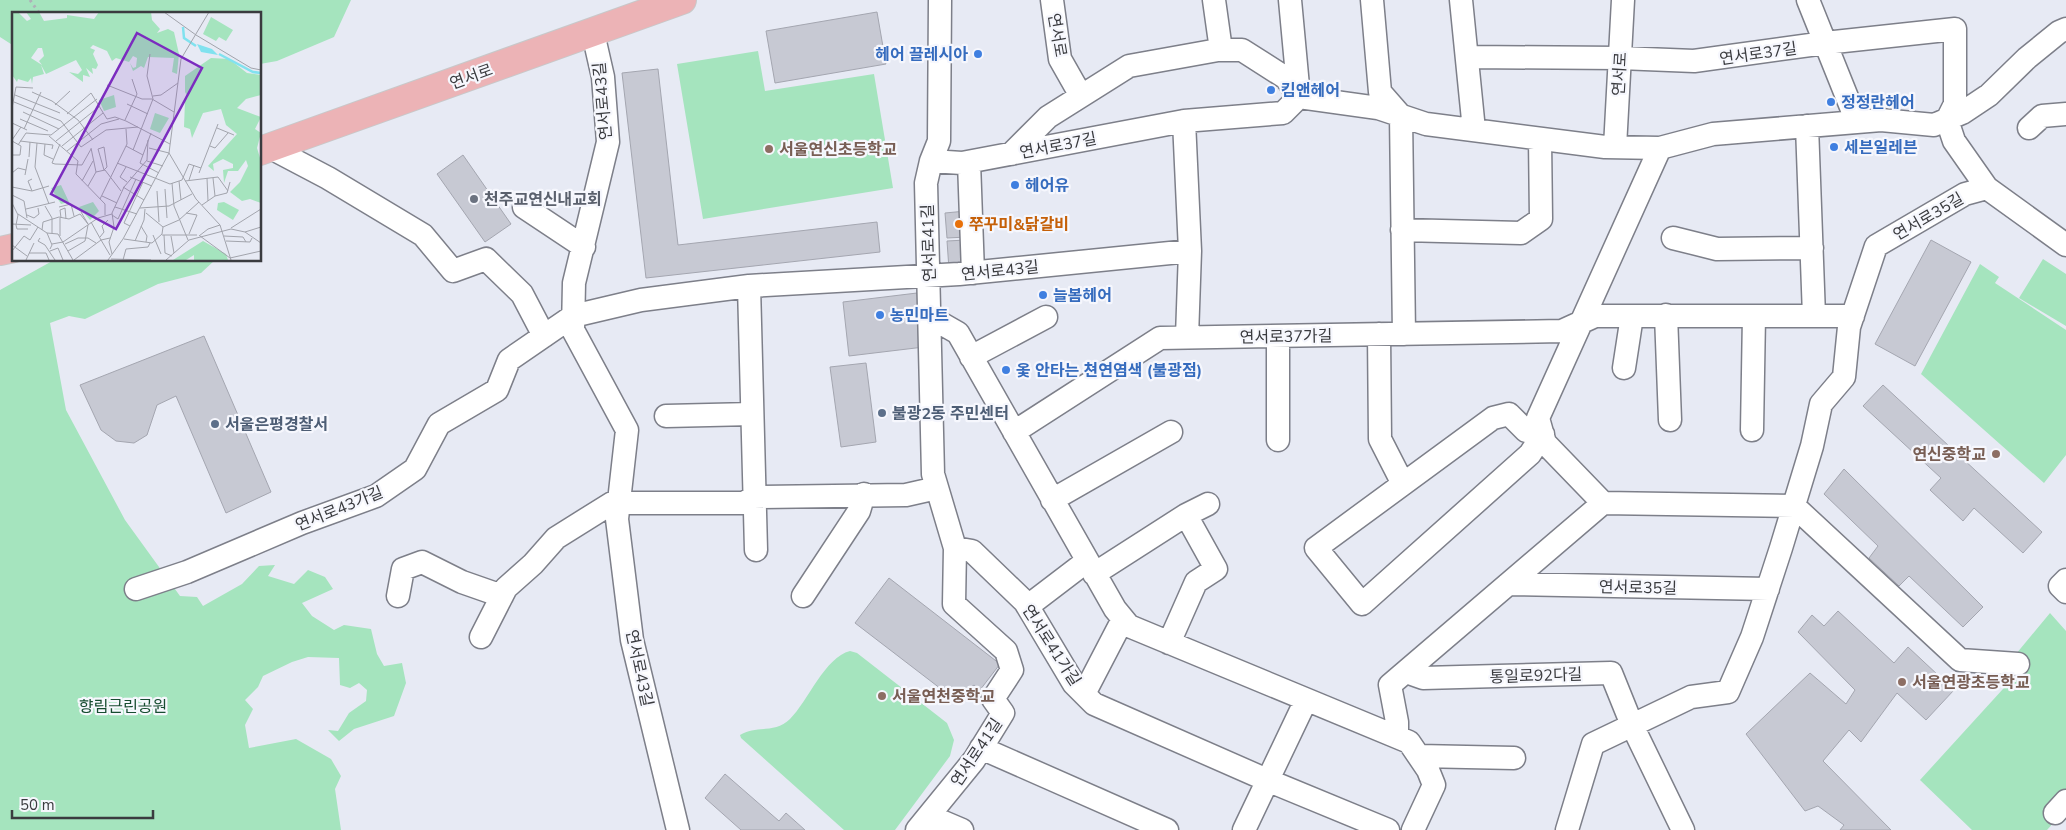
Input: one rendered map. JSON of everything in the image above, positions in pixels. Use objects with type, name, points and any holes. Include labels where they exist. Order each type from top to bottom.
[{"type":"main road","name":"연서로","points":[[265,150],[682,0]]},
{"type":"street","name":"연서로41길","points":[[923,823],[981,748],[1003,712],[994,699],[1012,670],[1006,652],[954,604],[955,548],[933,474],[926,183],[931,161],[939,141],[940,0]]},
{"type":"street","name":"연서로","points":[[1052,0],[1060,59],[1081,96]]},
{"type":"street","points":[[1214,0],[1221,50]]},
{"type":"street","points":[[1290,0],[1299,97]]},
{"type":"street","points":[[1372,0],[1380,92],[1401,116],[1404,334]]},
{"type":"street","points":[[1461,0],[1474,130]]},
{"type":"street","name":"연서로","points":[[1616,147],[1623,0]]},
{"type":"street","points":[[1808,0],[1857,122]]},
{"type":"street","name":"연서로37길","points":[[1466,58],[1620,58],[1694,62],[1825,43],[1956,29],[1955,104],[1947,120]]},
{"type":"street","points":[[1011,154],[1048,117],[1129,66],[1221,50],[1242,50],[1286,78],[1299,97],[1378,108],[1426,124],[1616,147],[1660,148],[1713,134],[1881,120],[1934,125],[1947,120],[1989,95],[2026,58],[2059,32],[2066,29]]},
{"type":"street","name":"연서로43길","points":[[594,33],[603,77],[608,142],[574,283],[573,330],[627,430],[617,519],[632,640],[678,830]]},
{"type":"street","name":"연서로37길","points":[[931,161],[969,162],[1184,121],[1283,113],[1299,97]]},
{"type":"street","points":[[2029,128],[2042,116],[2066,114]]},
{"type":"street","points":[[1947,120],[1954,141],[1987,188],[2066,245]]},
{"type":"street","points":[[1184,121],[1190,251],[1187,338]]},
{"type":"street","points":[[1807,126],[1814,316]]},
{"type":"street","points":[[1402,230],[1522,233],[1541,219],[1540,138]]},
{"type":"street","points":[[1603,502],[1545,443],[1538,418],[1584,321],[1660,148]]},
{"type":"street","points":[[265,150],[328,178],[423,235],[453,271],[486,259],[522,294],[544,336]]},
{"type":"street","points":[[969,162],[972,273]]},
{"type":"street","name":"연서로35길","points":[[1632,726],[1692,696],[1728,692],[1752,636],[1768,590],[1812,446],[1821,404],[1844,377],[1849,327],[1876,246],[1965,194],[1987,188]]},
{"type":"street","points":[[524,207],[584,247]]},
{"type":"street","points":[[1673,238],[1717,249],[1812,248]]},
{"type":"street","name":"연서로43길","points":[[573,316],[641,300],[749,286],[972,273],[1190,251]]},
{"type":"street","points":[[749,286],[756,550]]},
{"type":"street","name":"연서로43가길","points":[[136,590],[187,572],[302,523],[376,496],[416,469],[439,424],[497,390],[509,360],[573,316]]},
{"type":"street","name":"연서로37가길","points":[[1014,432],[1160,338],[1562,331],[1595,316],[1754,316]]},
{"type":"street","points":[[1624,368],[1632,316]]},
{"type":"street","points":[[1666,316],[1670,420]]},
{"type":"street","points":[[1752,430],[1754,316],[1853,316]]},
{"type":"street","points":[[930,317],[958,333],[1114,609],[1129,626],[1410,742],[1434,785],[1413,830]]},
{"type":"street","points":[[971,356],[1046,317]]},
{"type":"street","points":[[1379,334],[1380,439],[1403,484]]},
{"type":"street","points":[[1278,336],[1278,440]]},
{"type":"street","points":[[666,416],[752,414]]},
{"type":"street","points":[[1509,414],[1526,431],[1543,434],[1530,454],[1362,604],[1316,548],[1493,418],[1509,414]]},
{"type":"street","points":[[1052,500],[1171,432]]},
{"type":"street","points":[[482,637],[506,588],[533,564],[556,538],[612,503],[744,503],[754,498],[906,494],[937,488]]},
{"type":"street","points":[[803,596],[859,510],[864,494]]},
{"type":"street","points":[[1396,737],[1398,678],[1603,502],[1794,506],[1960,660],[2018,664]]},
{"type":"street","points":[[1028,606],[1091,568],[1208,504]]},
{"type":"street","points":[[1169,643],[1196,582],[1216,569],[1186,515]]},
{"type":"street","name":"연서로41가길","points":[[955,548],[972,552],[1028,606],[1074,684],[1094,704],[1267,780],[1388,830]]},
{"type":"street","points":[[398,596],[403,569],[422,562],[462,582],[502,596]]},
{"type":"street","points":[[2066,580],[2060,586],[2066,592]]},
{"type":"street","name":"연서로35길","points":[[1508,584],[1768,590]]},
{"type":"street","points":[[1084,694],[1123,619]]},
{"type":"street","name":"통일로92다길","points":[[1398,678],[1611,673],[1632,726],[1683,830]]},
{"type":"street","points":[[1244,830],[1306,700]]},
{"type":"street","points":[[1566,830],[1592,744],[1632,726]]},
{"type":"street","points":[[981,748],[1167,830]]},
{"type":"street","points":[[1419,756],[1514,758]]},
{"type":"street","points":[[923,823],[962,830]]},
{"type":"path","points":[[30,0],[39,12]]},
{"type":"green space","points":[[0,0],[351,0],[334,37],[277,61],[261,64],[261,12],[12,12],[12,45],[0,37]]},
{"type":"green space","points":[[758,51],[765,91],[874,74],[893,188],[703,219],[677,64]]},
{"type":"green space","points":[[2043,259],[2066,274],[2066,326],[2019,298]]},
{"type":"green space","name":"향림근린공원","points":[[52,261],[214,261],[201,273],[158,284],[85,319],[69,316],[50,323],[66,410],[125,520],[180,596],[197,597],[203,606],[242,584],[259,566],[275,565],[268,576],[294,584],[308,570],[325,577],[333,589],[302,603],[312,616],[334,630],[344,625],[371,629],[377,654],[384,666],[402,663],[406,683],[394,716],[354,729],[339,741],[328,730],[338,731],[349,713],[366,701],[367,690],[359,683],[350,688],[340,685],[339,658],[308,657],[292,662],[263,676],[258,687],[245,700],[253,709],[245,725],[249,748],[296,739],[331,759],[341,776],[335,789],[341,830],[0,830],[0,290]]},
{"type":"green space","points":[[1980,264],[1999,277],[1995,283],[2066,330],[2066,455],[2044,483],[1921,374]]},
{"type":"green space","points":[[2050,613],[2066,631],[2066,791],[2056,820],[2047,830],[1972,830],[1920,780],[2013,678],[2016,654]]},
{"type":"green space","points":[[850,651],[857,653],[947,723],[954,740],[950,756],[895,830],[844,830],[741,738],[740,735],[752,730],[772,728],[784,724],[797,711],[825,670],[841,655]]},
{"type":"building","points":[[877,12],[886,64],[775,83],[766,31]]},
{"type":"building","points":[[658,69],[678,245],[877,222],[880,252],[646,278],[622,73]]},
{"type":"building","name":"천주교연신내교회","points":[[463,155],[511,224],[485,242],[437,174]]},
{"type":"building","points":[[966,211],[967,237],[947,238],[945,213]]},
{"type":"building","points":[[966,240],[969,267],[949,269],[947,241]]},
{"type":"building","points":[[1931,240],[1971,262],[1915,366],[1875,344]]},
{"type":"building","points":[[917,293],[924,347],[849,356],[843,302]]},
{"type":"building","name":"서울은평경찰서","points":[[204,336],[271,492],[226,513],[176,396],[157,405],[147,435],[134,443],[116,441],[101,430],[80,385]]},
{"type":"building","points":[[866,363],[876,442],[841,447],[830,367]]},
{"type":"building","points":[[1883,385],[2042,532],[2023,553],[1974,508],[1963,521],[1930,490],[1941,478],[1863,406]]},
{"type":"building","points":[[1844,469],[1983,607],[1963,627],[1909,576],[1899,586],[1869,558],[1878,546],[1824,494]]},
{"type":"building","points":[[889,578],[1000,664],[980,690],[974,685],[967,690],[958,702],[855,623]]},
{"type":"building","points":[[1838,611],[1894,663],[1908,647],[1954,690],[1926,720],[1897,693],[1861,742],[1849,730],[1823,761],[1891,830],[1840,830],[1844,825],[1818,806],[1805,811],[1746,734],[1810,673],[1846,704],[1855,690],[1798,632],[1812,615],[1824,626]]},
{"type":"building","points":[[725,774],[779,821],[786,813],[805,830],[741,830],[705,798]]},
{"type":"place","name":"헤어 끌레시아","points":[[978,54]]},
{"type":"place","name":"킴앤헤어","points":[[1271,90]]},
{"type":"place","name":"정정란헤어","points":[[1831,102]]},
{"type":"place","name":"세븐일레븐","points":[[1834,147]]},
{"type":"place","name":"서울연신초등학교","points":[[769,149]]},
{"type":"place","name":"헤어유","points":[[1015,185]]},
{"type":"place","name":"천주교연신내교회","points":[[474,199]]},
{"type":"place","name":"쭈꾸미&닭갈비","points":[[959,224]]},
{"type":"place","name":"늘봄헤어","points":[[1043,295]]},
{"type":"place","name":"농민마트","points":[[880,315]]},
{"type":"place","name":"옻 안타는 쳔연염색 (불광점)","points":[[1006,370]]},
{"type":"place","name":"불광2동 주민센터","points":[[882,413]]},
{"type":"place","name":"서울은평경찰서","points":[[215,424]]},
{"type":"place","name":"연신중학교","points":[[1996,454]]},
{"type":"place","name":"서울연광초등학교","points":[[1902,682]]},
{"type":"place","name":"서울연천중학교","points":[[882,696]]}]
